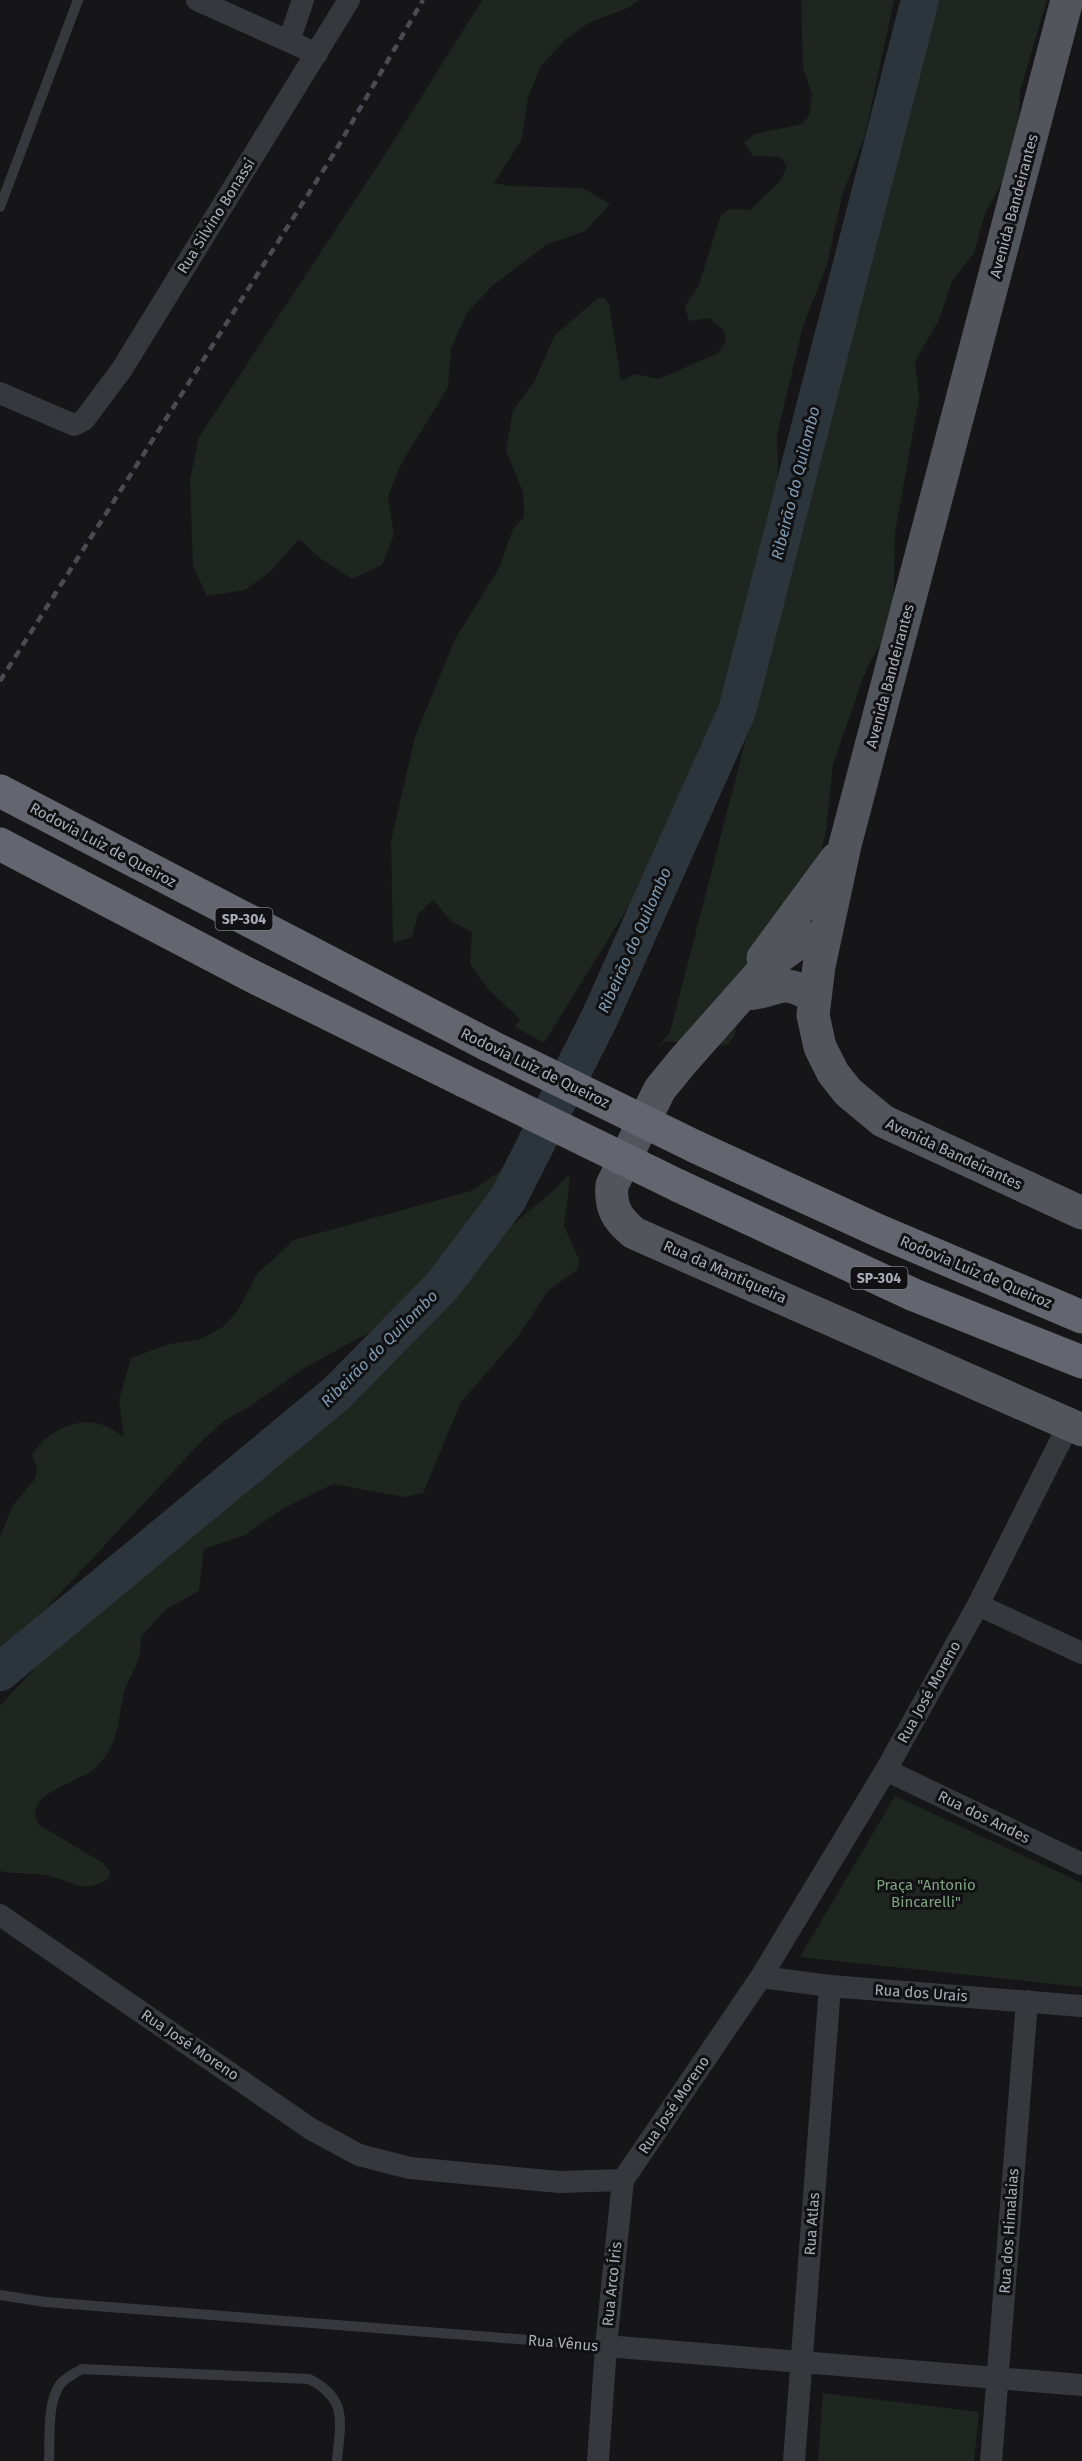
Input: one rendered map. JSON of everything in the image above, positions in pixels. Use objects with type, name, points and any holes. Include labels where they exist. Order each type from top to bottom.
[{"type":"highway","name":"Rodovia Luiz de Queiroz","points":[[0,791],[488,1045],[696,1147],[1082,1317]]},
{"type":"highway","name":"SP-304","points":[[0,844],[248,974],[679,1186],[914,1295],[1082,1362]]},
{"type":"highway","points":[[905,1241],[1025,1281],[1082,1303]]},
{"type":"main road","name":"Avenida Bandeirantes","points":[[1067,0],[845,845],[823,944],[813,1015],[820,1047],[832,1073],[848,1092],[877,1116],[910,1134],[1082,1214]]},
{"type":"main road","points":[[815,998],[796,986],[786,984],[758,993],[746,993],[749,976],[807,901],[845,845]]},
{"type":"main road","name":"Rua da Mantiqueira","points":[[823,944],[805,941],[768,965],[746,993],[660,1089],[612,1185],[611,1202],[619,1220],[634,1233],[1075,1427]]},
{"type":"street","points":[[197,0],[317,54]]},
{"type":"street","points":[[289,40],[303,0]]},
{"type":"street","name":"Rua Silvino Bonassi","points":[[0,393],[74,425],[84,420],[122,369],[349,0]]},
{"type":"street","name":"Rua José Moreno","points":[[0,1915],[311,2128],[359,2155],[410,2168],[559,2182],[623,2180],[761,1977],[886,1770],[1075,1427]]},
{"type":"street","points":[[978,1605],[1082,1653]]},
{"type":"street","name":"Rua dos Andes","points":[[886,1770],[1082,1864]]},
{"type":"street","name":"Rua dos Urais","points":[[761,1977],[830,1986],[1082,2006]]},
{"type":"street","name":"Rua Atlas","points":[[794,2461],[830,1986]]},
{"type":"street","name":"Rua dos Himalaias","points":[[991,2461],[1027,2001]]},
{"type":"street","name":"Rua Arco Íris","points":[[598,2461],[606,2346],[623,2180]]},
{"type":"street","name":"Rua Vênus","points":[[606,2346],[1082,2385]]},
{"type":"lane","points":[[0,207],[78,0]]},
{"type":"lane","name":"Rua Vênus","points":[[0,2295],[45,2302],[606,2346]]},
{"type":"lane","points":[[49,2461],[53,2404],[58,2387],[82,2369],[309,2379],[325,2387],[341,2410],[337,2461]]},
{"type":"green space","points":[[482,0],[639,0],[628,8],[590,22],[565,40],[540,67],[528,98],[521,141],[494,183],[510,186],[583,188],[610,204],[585,231],[546,245],[492,286],[467,313],[451,348],[448,387],[400,466],[388,496],[394,535],[382,565],[352,579],[321,559],[299,539],[270,572],[245,590],[207,596],[193,566],[190,480],[199,437],[390,147]]},
{"type":"green space","points":[[801,0],[894,0],[865,135],[842,196],[827,265],[803,326],[777,435],[778,469],[769,551],[740,699],[721,772],[705,807],[680,843],[643,883],[544,1043],[515,1027],[520,1019],[488,989],[470,964],[472,932],[451,921],[433,900],[418,914],[412,937],[393,943],[391,841],[415,737],[455,639],[499,568],[513,529],[524,517],[523,492],[506,451],[513,410],[534,382],[555,335],[598,298],[605,298],[609,304],[621,381],[635,374],[659,379],[718,353],[726,341],[724,331],[709,318],[689,321],[685,306],[698,287],[721,215],[730,209],[750,210],[781,180],[787,166],[780,157],[753,156],[744,142],[755,134],[802,124],[809,116],[812,94],[803,68]]},
{"type":"green space","points":[[937,0],[1047,0],[1020,91],[1017,154],[985,214],[974,253],[952,281],[939,320],[915,361],[919,399],[895,533],[893,621],[866,670],[833,764],[826,832],[813,886],[747,984],[734,1037],[727,1045],[667,1041],[658,1047],[670,1032]]},
{"type":"green space","points":[[523,1161],[511,1189],[489,1222],[421,1296],[396,1318],[306,1367],[252,1405],[225,1420],[199,1444],[38,1617],[0,1672],[0,1537],[13,1505],[35,1479],[37,1468],[32,1455],[37,1447],[53,1433],[83,1422],[103,1425],[124,1436],[119,1400],[131,1358],[169,1344],[198,1340],[223,1327],[237,1312],[257,1274],[294,1240],[471,1191],[514,1162]]},
{"type":"green space","points":[[568,1175],[570,1178],[564,1226],[579,1260],[578,1269],[548,1291],[517,1338],[461,1402],[423,1493],[404,1497],[333,1484],[284,1508],[245,1535],[204,1549],[199,1591],[166,1609],[141,1637],[139,1655],[124,1693],[116,1733],[109,1750],[95,1768],[87,1774],[44,1797],[37,1805],[35,1814],[39,1825],[103,1863],[110,1872],[108,1879],[92,1886],[80,1886],[47,1875],[0,1871],[0,1706],[48,1654],[68,1628],[207,1478],[552,1192]]},
{"type":"green space","name":"Praça \"Antonio Bincarelli\"","points":[[895,1796],[1082,1883],[1082,1987],[800,1957]]},
{"type":"green space","points":[[823,2393],[979,2412],[974,2461],[818,2461]]},
{"type":"waterway","name":"Ribeirão do Quilombo","points":[[0,1672],[337,1393],[442,1286],[508,1199],[600,1017],[737,711],[920,0]]},
{"type":"railway","points":[[0,681],[333,155],[423,0]]}]
